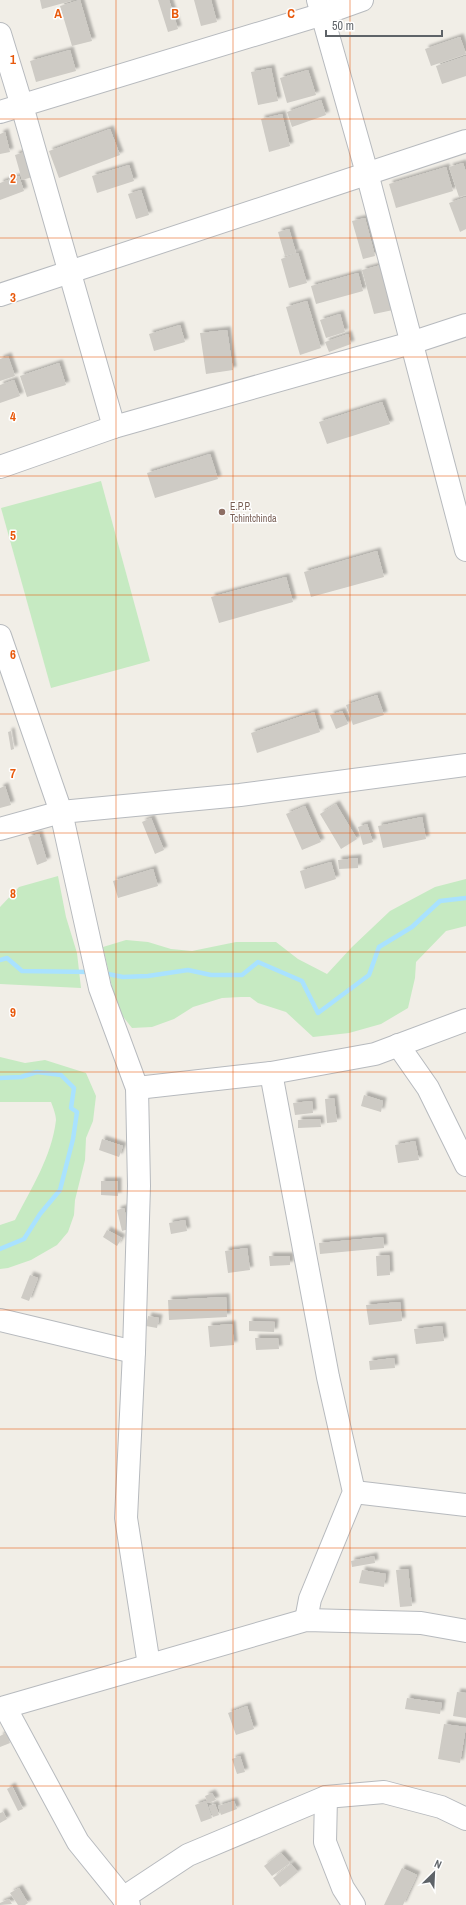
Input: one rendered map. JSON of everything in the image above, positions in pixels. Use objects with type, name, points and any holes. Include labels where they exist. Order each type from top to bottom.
[{"type":"street","points":[[0,112],[321,7],[362,0]]},
{"type":"street","points":[[321,7],[367,173],[411,343],[459,494],[466,550]]},
{"type":"street","points":[[0,34],[70,271],[114,427]]},
{"type":"street","points":[[0,295],[466,141]]},
{"type":"street","points":[[0,467],[114,427],[411,343],[466,325]]},
{"type":"street","points":[[1,646],[61,812],[100,988],[137,1088],[139,1186],[134,1352],[126,1518],[149,1665]]},
{"type":"street","points":[[0,829],[61,812],[240,795],[466,765]]},
{"type":"street","points":[[137,1088],[271,1073],[376,1054],[466,1020]]},
{"type":"street","points":[[398,1045],[428,1088],[466,1166]]},
{"type":"street","points":[[271,1073],[328,1377],[354,1492],[310,1599],[306,1620]]},
{"type":"street","points":[[0,1320],[134,1352]]},
{"type":"street","points":[[354,1492],[466,1505]]},
{"type":"street","points":[[466,1631],[421,1623],[306,1620],[149,1665],[2,1702],[78,1842],[126,1901],[188,1855],[326,1797],[384,1792],[441,1807],[466,1819]]},
{"type":"street","points":[[326,1797],[325,1842],[343,1888],[354,1905]]},
{"type":"green space","points":[[101,481],[150,661],[51,688],[1,508]]},
{"type":"green space","points":[[58,876],[66,917],[77,953],[81,988],[0,984],[0,907],[19,887]]},
{"type":"green space","points":[[466,879],[466,926],[446,931],[416,962],[415,978],[408,1008],[381,1024],[349,1033],[313,1037],[286,1012],[258,1003],[250,997],[222,998],[193,1007],[174,1019],[152,1027],[132,1028],[117,1009],[103,947],[126,940],[148,942],[171,949],[192,951],[236,942],[276,942],[298,959],[327,974],[352,947],[390,911],[435,887]]},
{"type":"green space","points":[[0,1057],[25,1063],[45,1060],[86,1073],[96,1096],[93,1121],[86,1138],[85,1160],[75,1200],[74,1215],[68,1232],[57,1245],[31,1260],[8,1268],[0,1269],[0,1225],[15,1220],[40,1172],[54,1133],[56,1120],[51,1102],[0,1102]]},
{"type":"building","points":[[40,0],[71,0],[71,1],[42,9]]},
{"type":"building","points":[[80,0],[92,41],[72,46],[60,6]]},
{"type":"building","points":[[158,0],[169,0],[178,29],[168,32]]},
{"type":"building","points":[[194,0],[211,0],[217,22],[201,26]]},
{"type":"building","points":[[460,37],[466,54],[431,66],[425,49]]},
{"type":"building","points":[[70,50],[76,71],[36,82],[30,61]]},
{"type":"building","points":[[466,56],[466,76],[442,84],[436,66]]},
{"type":"building","points":[[271,68],[278,101],[258,105],[251,72]]},
{"type":"building","points":[[308,70],[316,95],[287,103],[280,78]]},
{"type":"building","points":[[321,100],[326,115],[292,127],[287,112]]},
{"type":"building","points":[[282,114],[290,146],[269,152],[261,119]]},
{"type":"building","points":[[110,129],[120,155],[59,178],[49,151]]},
{"type":"building","points":[[5,132],[10,152],[0,154],[0,134]]},
{"type":"building","points":[[28,151],[36,176],[22,180],[15,155]]},
{"type":"building","points":[[463,163],[466,172],[466,195],[459,197],[449,167]]},
{"type":"building","points":[[129,165],[134,181],[97,193],[92,176]]},
{"type":"building","points":[[446,167],[453,191],[396,208],[389,184]]},
{"type":"building","points":[[19,176],[24,191],[0,200],[0,183]]},
{"type":"building","points":[[141,190],[149,215],[136,219],[128,194]]},
{"type":"building","points":[[466,197],[466,229],[460,232],[449,203]]},
{"type":"building","points":[[365,218],[375,256],[363,259],[352,221]]},
{"type":"building","points":[[289,229],[296,253],[285,256],[278,232]]},
{"type":"building","points":[[298,253],[307,283],[289,288],[281,259]]},
{"type":"building","points":[[381,265],[393,310],[374,314],[362,270]]},
{"type":"building","points":[[358,273],[363,291],[316,304],[311,286]]},
{"type":"building","points":[[307,301],[321,348],[300,355],[286,307]]},
{"type":"building","points":[[340,314],[345,332],[326,338],[320,320]]},
{"type":"building","points":[[180,325],[185,342],[154,351],[149,334]]},
{"type":"building","points":[[227,330],[233,370],[206,374],[200,333]]},
{"type":"building","points":[[348,334],[351,344],[329,352],[325,342]]},
{"type":"building","points":[[8,356],[15,376],[0,381],[0,359]]},
{"type":"building","points":[[59,363],[66,385],[27,397],[20,376]]},
{"type":"building","points":[[14,380],[20,396],[0,403],[0,385]]},
{"type":"building","points":[[382,402],[390,424],[327,444],[319,422]]},
{"type":"building","points":[[210,454],[218,479],[155,498],[147,473]]},
{"type":"building","points":[[377,551],[384,577],[311,597],[304,572]]},
{"type":"building","points":[[286,577],[293,602],[219,623],[211,597]]},
{"type":"building","points":[[377,695],[384,715],[353,725],[346,705]]},
{"type":"building","points":[[342,711],[348,724],[336,729],[330,715]]},
{"type":"building","points":[[314,712],[320,732],[257,753],[251,733]]},
{"type":"building","points":[[11,731],[14,749],[11,750],[8,732]]},
{"type":"building","points":[[5,786],[11,805],[0,808],[0,788]]},
{"type":"building","points":[[336,804],[357,839],[341,849],[320,814]]},
{"type":"building","points":[[305,806],[321,842],[302,850],[286,814]]},
{"type":"building","points":[[422,817],[426,839],[383,848],[378,826]]},
{"type":"building","points":[[151,818],[164,850],[155,854],[142,822]]},
{"type":"building","points":[[367,824],[373,842],[363,845],[358,827]]},
{"type":"building","points":[[39,834],[47,861],[37,865],[28,837]]},
{"type":"building","points":[[358,858],[358,868],[339,869],[338,860]]},
{"type":"building","points":[[331,862],[336,879],[305,889],[300,871]]},
{"type":"building","points":[[153,869],[158,886],[118,898],[113,881]]},
{"type":"building","points":[[364,1095],[383,1101],[381,1112],[361,1106]]},
{"type":"building","points":[[334,1098],[337,1122],[327,1123],[325,1099]]},
{"type":"building","points":[[312,1101],[313,1113],[295,1115],[293,1103]]},
{"type":"building","points":[[320,1119],[321,1127],[298,1128],[298,1120]]},
{"type":"building","points":[[102,1139],[123,1146],[119,1157],[99,1150]]},
{"type":"building","points":[[415,1141],[419,1160],[398,1163],[395,1145]]},
{"type":"building","points":[[101,1181],[118,1181],[118,1196],[101,1195]]},
{"type":"building","points":[[124,1208],[129,1229],[122,1231],[117,1210]]},
{"type":"building","points":[[185,1220],[187,1231],[171,1234],[169,1223]]},
{"type":"building","points":[[107,1230],[122,1238],[117,1246],[103,1237]]},
{"type":"building","points":[[383,1237],[384,1248],[320,1254],[319,1243]]},
{"type":"building","points":[[247,1248],[250,1270],[228,1273],[225,1251]]},
{"type":"building","points":[[389,1255],[390,1275],[377,1276],[376,1256]]},
{"type":"building","points":[[269,1256],[290,1256],[290,1265],[270,1266]]},
{"type":"building","points":[[30,1275],[38,1278],[29,1301],[21,1298]]},
{"type":"building","points":[[226,1297],[227,1317],[169,1320],[168,1300]]},
{"type":"building","points":[[400,1302],[402,1321],[369,1325],[366,1305]]},
{"type":"building","points":[[148,1316],[159,1318],[157,1328],[146,1326]]},
{"type":"building","points":[[249,1321],[275,1322],[274,1332],[249,1331]]},
{"type":"building","points":[[232,1324],[234,1345],[210,1347],[208,1326]]},
{"type":"building","points":[[442,1326],[444,1341],[416,1344],[414,1329]]},
{"type":"building","points":[[255,1338],[278,1338],[279,1349],[256,1350]]},
{"type":"building","points":[[394,1358],[395,1368],[370,1370],[369,1361]]},
{"type":"building","points":[[374,1556],[375,1563],[352,1567],[351,1561]]},
{"type":"building","points":[[408,1569],[412,1606],[400,1607],[396,1570]]},
{"type":"building","points":[[362,1570],[386,1574],[384,1587],[359,1583]]},
{"type":"building","points":[[457,1692],[466,1693],[466,1718],[453,1716]]},
{"type":"building","points":[[407,1698],[442,1703],[440,1714],[405,1709]]},
{"type":"building","points":[[247,1706],[254,1729],[236,1735],[228,1713]]},
{"type":"building","points":[[444,1724],[466,1727],[460,1763],[438,1759]]},
{"type":"building","points":[[6,1733],[10,1743],[0,1747],[0,1736]]},
{"type":"building","points":[[240,1756],[245,1772],[237,1774],[232,1759]]},
{"type":"building","points":[[12,1786],[23,1809],[18,1811],[7,1789]]},
{"type":"building","points":[[212,1793],[216,1800],[208,1803],[205,1796]]},
{"type":"building","points":[[206,1801],[212,1818],[201,1822],[195,1805]]},
{"type":"building","points":[[234,1801],[237,1809],[221,1815],[218,1806]]},
{"type":"building","points":[[215,1804],[219,1815],[213,1817],[209,1806]]},
{"type":"building","points":[[3,1812],[7,1819],[0,1823],[0,1813]]},
{"type":"building","points":[[281,1853],[290,1863],[272,1876],[264,1866]]},
{"type":"building","points":[[291,1864],[298,1872],[280,1887],[273,1878]]},
{"type":"building","points":[[402,1868],[417,1875],[403,1905],[384,1905]]},
{"type":"building","points":[[19,1888],[28,1903],[25,1905],[18,1905],[10,1893]]},
{"type":"building","points":[[9,1899],[12,1904],[0,1905],[0,1903]]},
{"type":"waterway","points":[[103,973],[123,977],[148,976],[188,970],[211,975],[242,975],[258,962],[302,981],[318,1013],[369,975],[379,947],[412,927],[440,901],[466,898]]},
{"type":"waterway","points":[[0,960],[7,958],[22,971],[90,972]]},
{"type":"waterway","points":[[0,1078],[21,1077],[37,1072],[61,1075],[74,1088],[71,1108],[77,1112],[73,1139],[60,1190],[40,1214],[24,1239],[0,1249]]},
{"type":"place","name":"E.P.P. Tchintchinda","points":[[222,512]]}]
